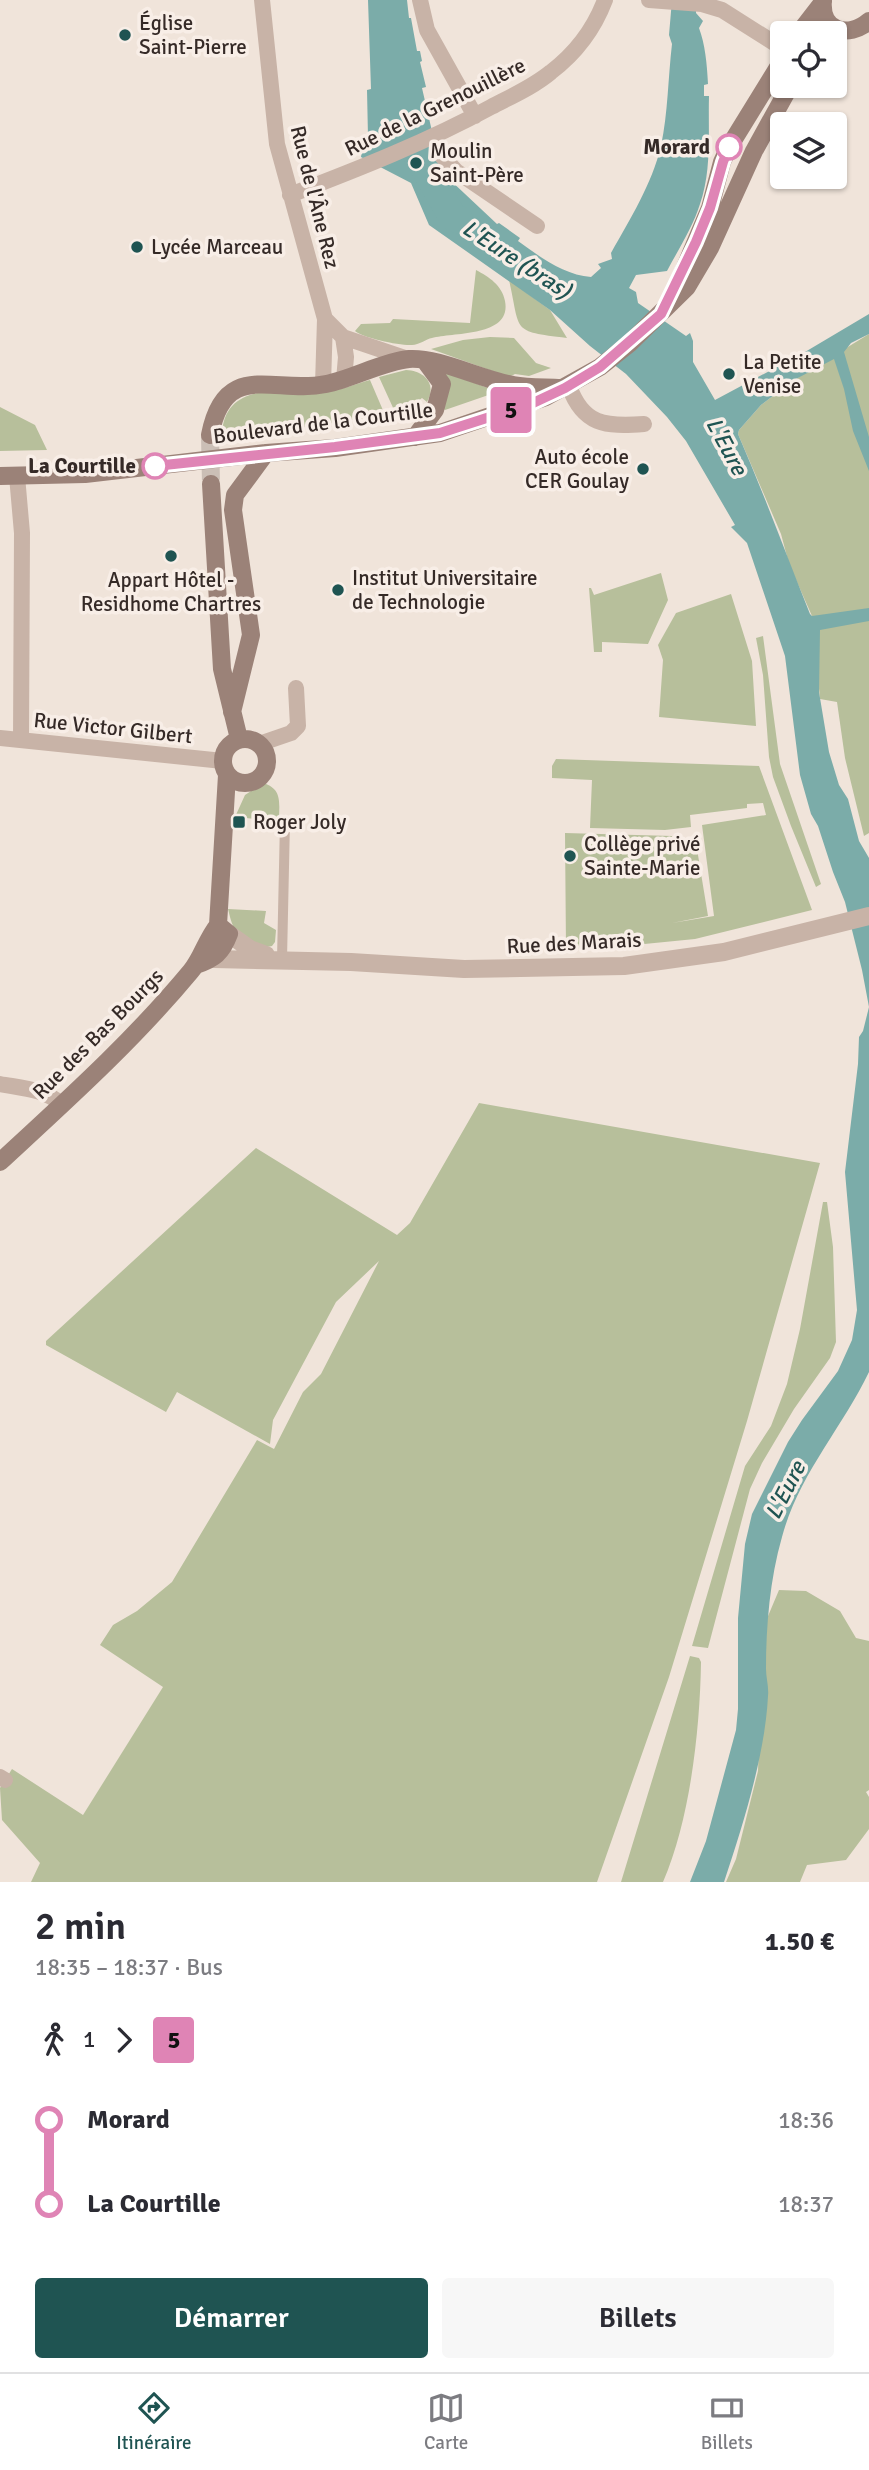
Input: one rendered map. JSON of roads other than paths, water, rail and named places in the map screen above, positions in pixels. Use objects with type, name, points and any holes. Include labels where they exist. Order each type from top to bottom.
[{"type":"main road","points":[[823,1],[828,21]]},
{"type":"main road","points":[[808,21],[823,1]]},
{"type":"main road","points":[[847,32],[866,31]]},
{"type":"main road","name":"Boulevard de la Courtille","points":[[661,314],[710,208],[729,147],[770,80]]},
{"type":"main road","name":"Boulevard de la Courtille","points":[[9,476],[85,474],[415,437],[474,423],[533,403],[567,387],[600,367],[661,314],[687,287],[710,248],[754,151],[783,98]]},
{"type":"main road","points":[[210,435],[221,403],[235,390],[249,384],[323,385],[416,360],[512,385],[567,387]]},
{"type":"main road","points":[[415,437],[435,410],[442,384],[416,360]]},
{"type":"main road","points":[[232,712],[251,635],[233,510],[235,495],[266,453]]},
{"type":"main road","points":[[211,484],[222,669],[239,739]]},
{"type":"main road","points":[[196,965],[214,959],[223,949],[226,820],[225,768],[226,750],[239,739],[250,739],[260,744],[267,754],[267,767],[261,777],[247,783],[236,782],[225,768]]},
{"type":"main road","points":[[226,820],[247,783]]},
{"type":"main road","name":"Rue des Bas Bourgs","points":[[0,1162],[62,1105],[158,1009],[196,965],[208,938],[223,930]]},
{"type":"street","name":"Rue de l'Âne Rez","points":[[262,0],[278,144],[325,319],[323,385]]},
{"type":"street","points":[[420,0],[427,30],[475,116]]},
{"type":"street","name":"Rue de la Grenouillère","points":[[290,195],[435,135],[535,84],[552,72],[591,31],[605,0]]},
{"type":"street","points":[[649,0],[702,4],[722,10],[770,40]]},
{"type":"street","points":[[435,135],[440,154],[456,171],[537,226]]},
{"type":"street","name":"Rue de l'Âne Rez","points":[[325,319],[343,337],[416,360]]},
{"type":"street","points":[[343,337],[346,357],[344,380]]},
{"type":"street","points":[[567,387],[576,405],[585,415],[596,420],[624,425],[644,424]]},
{"type":"street","points":[[9,476],[22,533],[21,740]]},
{"type":"street","points":[[260,744],[291,733],[298,726],[296,688]]},
{"type":"street","name":"Rue Victor Gilbert","points":[[0,738],[225,768]]},
{"type":"street","points":[[279,959],[285,821]]},
{"type":"street","name":"Rue des Marais","points":[[214,959],[279,959],[464,969],[624,966],[723,951],[869,916]]},
{"type":"street","name":"Rue des Marais","points":[[223,930],[250,949],[279,959]]},
{"type":"street","points":[[0,1084],[41,1092],[55,1098],[62,1105]]},
{"type":"water","name":"L'Eure","points":[[368,0],[407,0],[417,51],[420,51],[422,61],[420,62],[426,87],[422,88],[440,166],[448,178],[497,224],[520,238],[518,241],[535,253],[571,273],[591,277],[601,268],[598,264],[612,259],[611,253],[640,201],[657,160],[667,108],[672,0],[696,0],[696,13],[703,21],[699,28],[707,69],[708,84],[704,85],[704,96],[709,96],[709,150],[704,191],[693,221],[667,271],[636,275],[629,288],[636,292],[638,303],[686,336],[690,333],[693,341],[693,362],[715,400],[869,314],[869,334],[851,343],[844,352],[869,437],[869,471],[853,431],[834,359],[794,380],[761,405],[738,434],[810,614],[812,616],[869,608],[869,621],[820,630],[819,692],[829,752],[839,785],[848,799],[859,841],[869,858],[869,1007],[845,902],[818,826],[811,814],[800,775],[785,656],[747,543],[731,527],[735,525],[686,441],[626,374],[550,310],[429,225],[411,183],[361,157],[364,137],[368,137],[367,90],[371,89]]},
{"type":"water","name":"L'Eure","points":[[869,1007],[869,1372],[809,1473],[789,1515],[782,1537],[770,1602],[766,1653],[768,1693],[763,1742],[724,1882],[690,1882],[706,1841],[736,1730],[738,1618],[745,1544],[752,1514],[788,1442],[838,1371],[852,1340],[857,1310],[845,1172],[859,1037]]},
{"type":"waterway","name":"L'Eure (bras)","points":[[408,139],[452,216],[459,220]]},
{"type":"tunnel","points":[[210,435],[211,484]]},
{"type":"place","name":"Église Saint-Pierre","points":[[125,35]]},
{"type":"place","name":"Morard","points":[[729,147]]},
{"type":"place","name":"Moulin Saint-Père","points":[[416,163]]},
{"type":"place","name":"Lycée Marceau","points":[[137,247]]},
{"type":"place","name":"La Petite Venise","points":[[729,374]]},
{"type":"place","name":"La Courtille","points":[[155,466]]},
{"type":"place","name":"Auto école CER Goulay","points":[[643,469]]},
{"type":"place","name":"Appart Hôtel - Residhome Chartres","points":[[171,556]]},
{"type":"place","name":"Institut Universitaire de Technologie","points":[[338,590]]},
{"type":"place","name":"Roger Joly","points":[[239,822]]},
{"type":"place","name":"Collège privé Sainte-Marie","points":[[570,856]]}]
